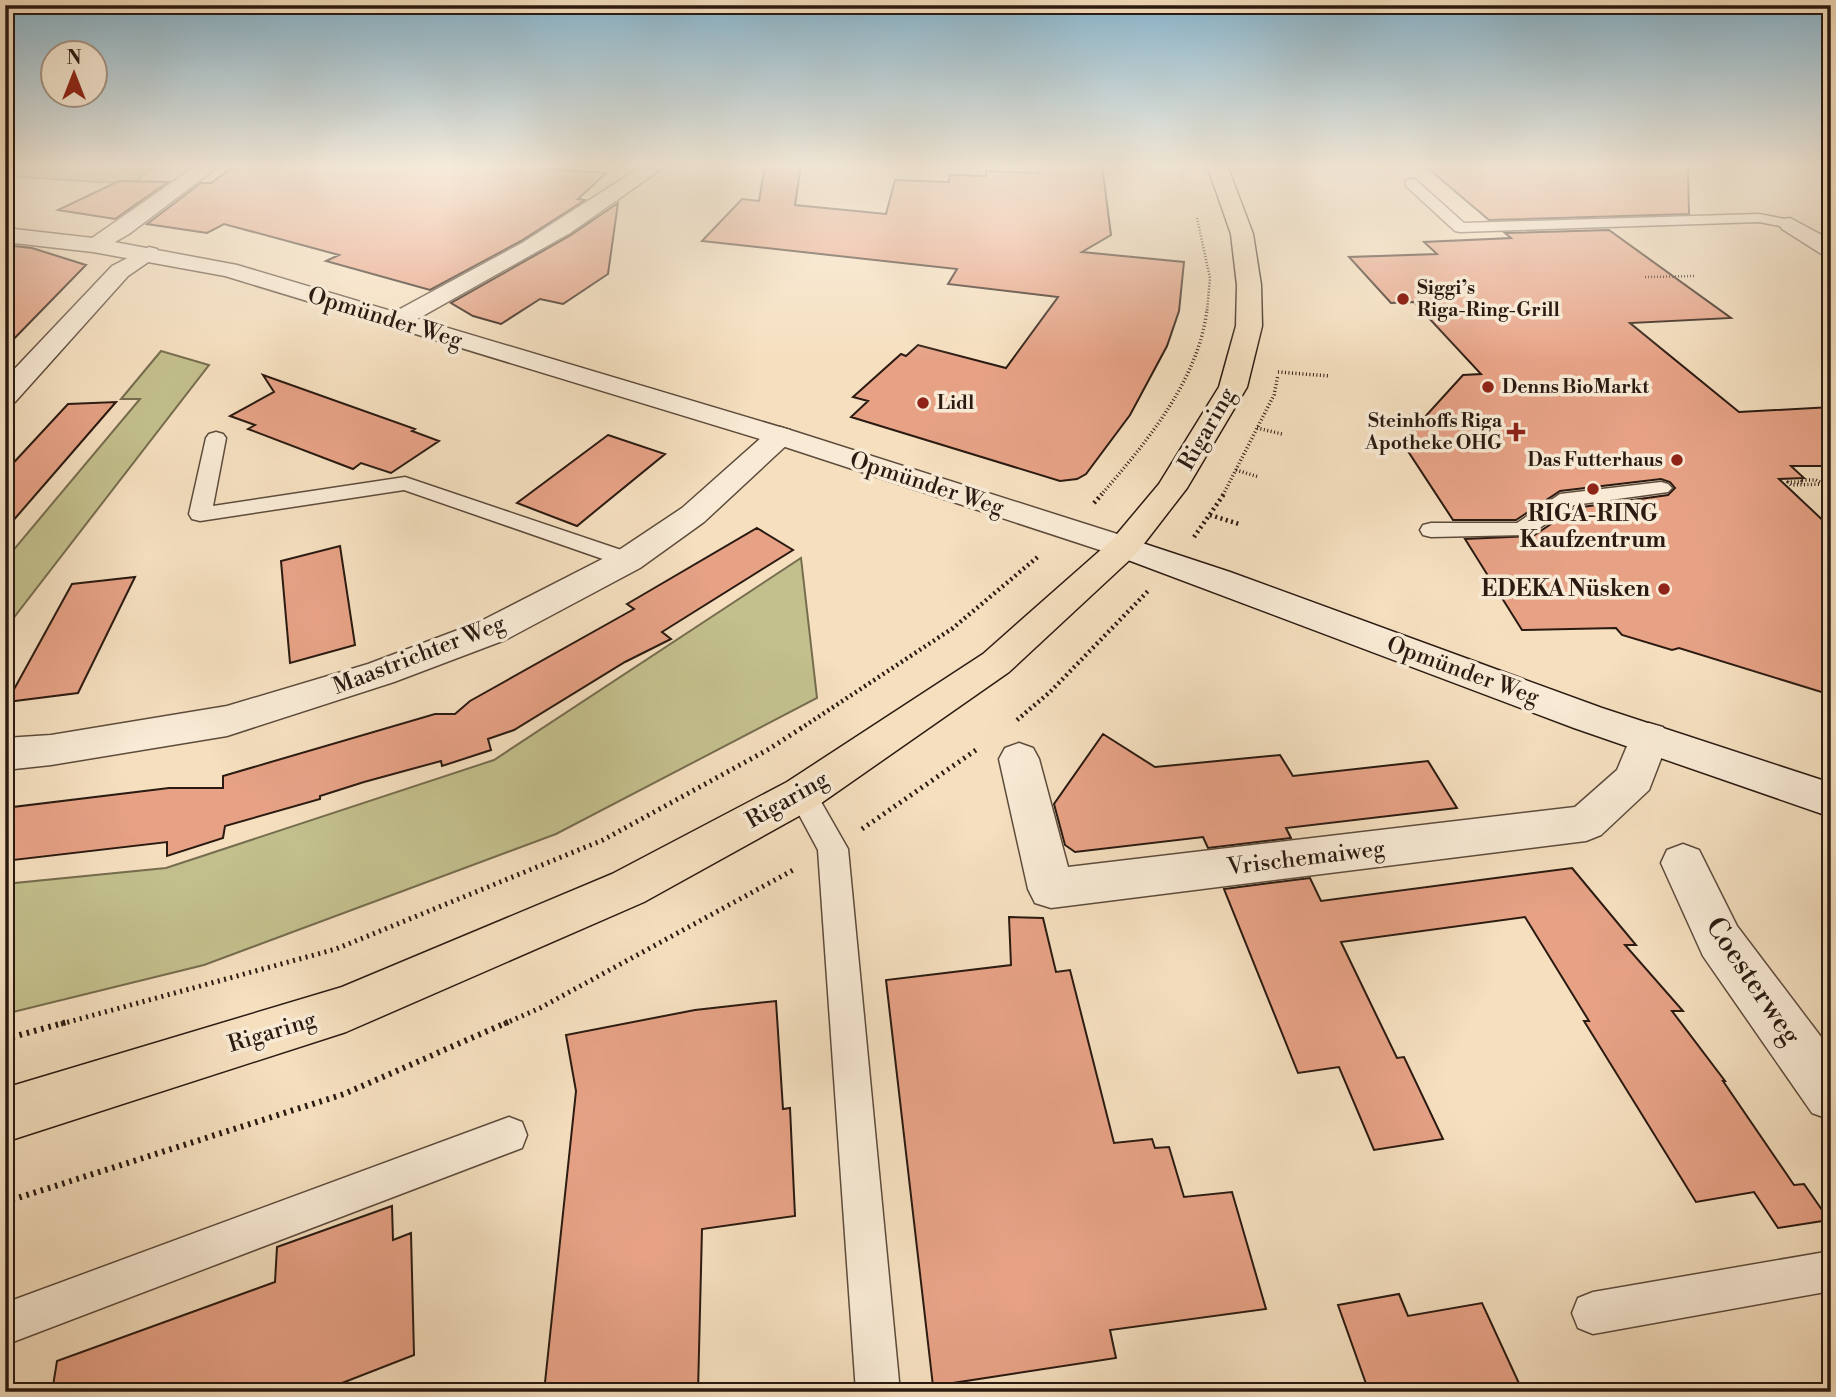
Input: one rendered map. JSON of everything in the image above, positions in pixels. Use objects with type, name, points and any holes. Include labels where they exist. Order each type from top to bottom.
[{"type":"main road","name":"Rigaring","points":[[5,1115],[346,1009],[628,888],[802,794],[996,663],[1124,547],[1172,488],[1233,387],[1249,326],[1250,285],[1241,230]]},
{"type":"street","points":[[93,245],[119,230]]},
{"type":"street","points":[[396,321],[444,297],[557,230]]},
{"type":"street","points":[[1800,230],[1831,250]]},
{"type":"street","name":"Opmünder Weg","points":[[5,235],[93,245],[229,270],[780,436],[1174,564],[1649,738],[1831,800]]},
{"type":"street","points":[[5,396],[120,271],[149,254]]},
{"type":"street","name":"Maastrichter Weg","points":[[5,754],[51,750],[227,721],[368,677],[492,631],[628,560],[693,515],[780,436]]},
{"type":"street","name":"Vrischemaiweg","points":[[1014,743],[1051,889],[1586,823],[1634,779],[1649,738]]},
{"type":"street","name":"Coesterweg","points":[[1684,863],[1720,941],[1831,1094]]},
{"type":"lane","points":[[216,438],[200,514],[405,483],[628,560]]},
{"type":"lane","points":[[1431,530],[1518,528],[1568,499],[1661,488]]},
{"type":"lane","points":[[802,794],[833,849],[878,1392]]},
{"type":"lane","points":[[5,1324],[509,1135]]},
{"type":"lane","points":[[1593,1313],[1831,1271]]},
{"type":"path","points":[[5,1040],[336,948],[603,840],[769,749],[953,628],[1070,530],[1118,476],[1185,380],[1206,323],[1210,283],[1200,230]]},
{"type":"path","points":[[1645,277],[1696,276]]},
{"type":"path","points":[[1278,372],[1330,376]]},
{"type":"path","points":[[1257,428],[1282,434]]},
{"type":"path","points":[[1236,470],[1259,477]]},
{"type":"path","points":[[1781,480],[1816,480],[1831,488]]},
{"type":"path","points":[[1801,480],[1803,482],[1788,482],[1791,485],[1826,484]]},
{"type":"path","points":[[1210,516],[1239,524]]},
{"type":"path","points":[[1014,743],[1050,692],[1174,564]]},
{"type":"path","points":[[5,1202],[344,1094],[540,1008],[833,849],[977,750]]},
{"type":"shaded area","points":[[161,351],[209,365],[5,629],[5,560],[140,399],[121,399]]},
{"type":"shaded area","points":[[801,558],[817,698],[556,834],[204,965],[5,1014],[5,884],[166,868],[494,760]]},
{"type":"building","points":[[188,230],[212,230],[207,233]]},
{"type":"building","points":[[247,230],[538,230],[430,290],[326,261],[339,255]]},
{"type":"building","points":[[578,230],[614,230],[608,274],[563,304],[540,299],[501,324],[473,316],[451,303]]},
{"type":"building","points":[[712,230],[1110,230],[1111,235],[1082,252],[1184,262],[1179,311],[1167,346],[1130,415],[1086,474],[1077,479],[1060,481],[851,417],[868,401],[853,397],[901,354],[906,356],[918,345],[1006,368],[1058,297],[948,284],[957,269],[702,241]]},
{"type":"building","points":[[1609,230],[1731,318],[1630,323],[1739,412],[1831,407],[1831,466],[1791,466],[1804,478],[1779,479],[1831,528],[1831,695],[1679,648],[1672,650],[1622,635],[1616,628],[1522,630],[1465,539],[1533,536],[1575,508],[1668,495],[1675,488],[1670,482],[1661,479],[1560,491],[1516,520],[1453,520],[1402,442],[1463,375],[1481,374],[1414,302],[1391,303],[1349,257],[1437,254],[1424,242],[1511,238],[1505,233]]},
{"type":"building","points":[[5,245],[32,248],[86,265],[5,348]]},
{"type":"building","points":[[263,375],[415,429],[412,431],[439,441],[391,473],[361,463],[353,469],[248,429],[255,425],[230,416],[274,392]]},
{"type":"building","points":[[116,402],[5,530],[5,472],[68,404]]},
{"type":"building","points":[[608,435],[665,454],[577,526],[517,503]]},
{"type":"building","points":[[757,528],[793,550],[662,632],[671,639],[625,662],[514,730],[488,739],[491,750],[442,766],[441,761],[364,782],[320,796],[320,799],[225,826],[223,838],[167,856],[167,842],[5,861],[5,808],[169,788],[223,788],[223,776],[435,714],[455,714],[470,701],[634,609],[627,604]]},
{"type":"building","points":[[340,546],[355,645],[290,663],[281,561]]},
{"type":"building","points":[[135,577],[78,693],[7,702],[72,584]]},
{"type":"building","points":[[1103,734],[1155,767],[1280,755],[1293,776],[1428,761],[1457,808],[1286,828],[1291,838],[1208,848],[1203,837],[1075,852],[1065,845],[1054,804]]},
{"type":"building","points":[[1572,868],[1636,945],[1625,945],[1683,1011],[1672,1011],[1725,1081],[1794,1185],[1804,1184],[1829,1220],[1778,1228],[1754,1192],[1696,1202],[1584,1021],[1589,1021],[1525,917],[1341,942],[1397,1058],[1404,1057],[1443,1139],[1374,1150],[1339,1067],[1298,1073],[1224,889],[1310,878],[1321,901]]},
{"type":"building","points":[[1009,917],[1043,918],[1056,972],[1070,970],[1114,1143],[1152,1139],[1155,1148],[1169,1147],[1184,1197],[1232,1192],[1266,1309],[1110,1330],[1116,1358],[933,1386],[886,980],[1011,965]]},
{"type":"building","points":[[776,1001],[783,1109],[790,1108],[795,1216],[702,1229],[698,1392],[544,1392],[576,1091],[566,1035],[695,1010]]},
{"type":"building","points":[[392,1206],[393,1240],[411,1233],[414,1355],[319,1392],[52,1392],[57,1361],[275,1282],[277,1247]]},
{"type":"building","points":[[1399,1294],[1408,1316],[1482,1303],[1523,1392],[1369,1392],[1338,1305]]},
{"type":"place","name":"Siggi’s Riga-Ring-Grill","points":[[1403,299]]},
{"type":"place","name":"Denns BioMarkt","points":[[1488,387]]},
{"type":"place","name":"Lidl","points":[[923,403]]},
{"type":"place","name":"Steinhoffs Riga Apotheke OHG","points":[[1516,432]]},
{"type":"place","name":"Das Futterhaus","points":[[1677,460]]},
{"type":"place","name":"RIGA-RING Kaufzentrum","points":[[1593,489]]},
{"type":"place","name":"EDEKA Nüsken","points":[[1664,589]]}]
